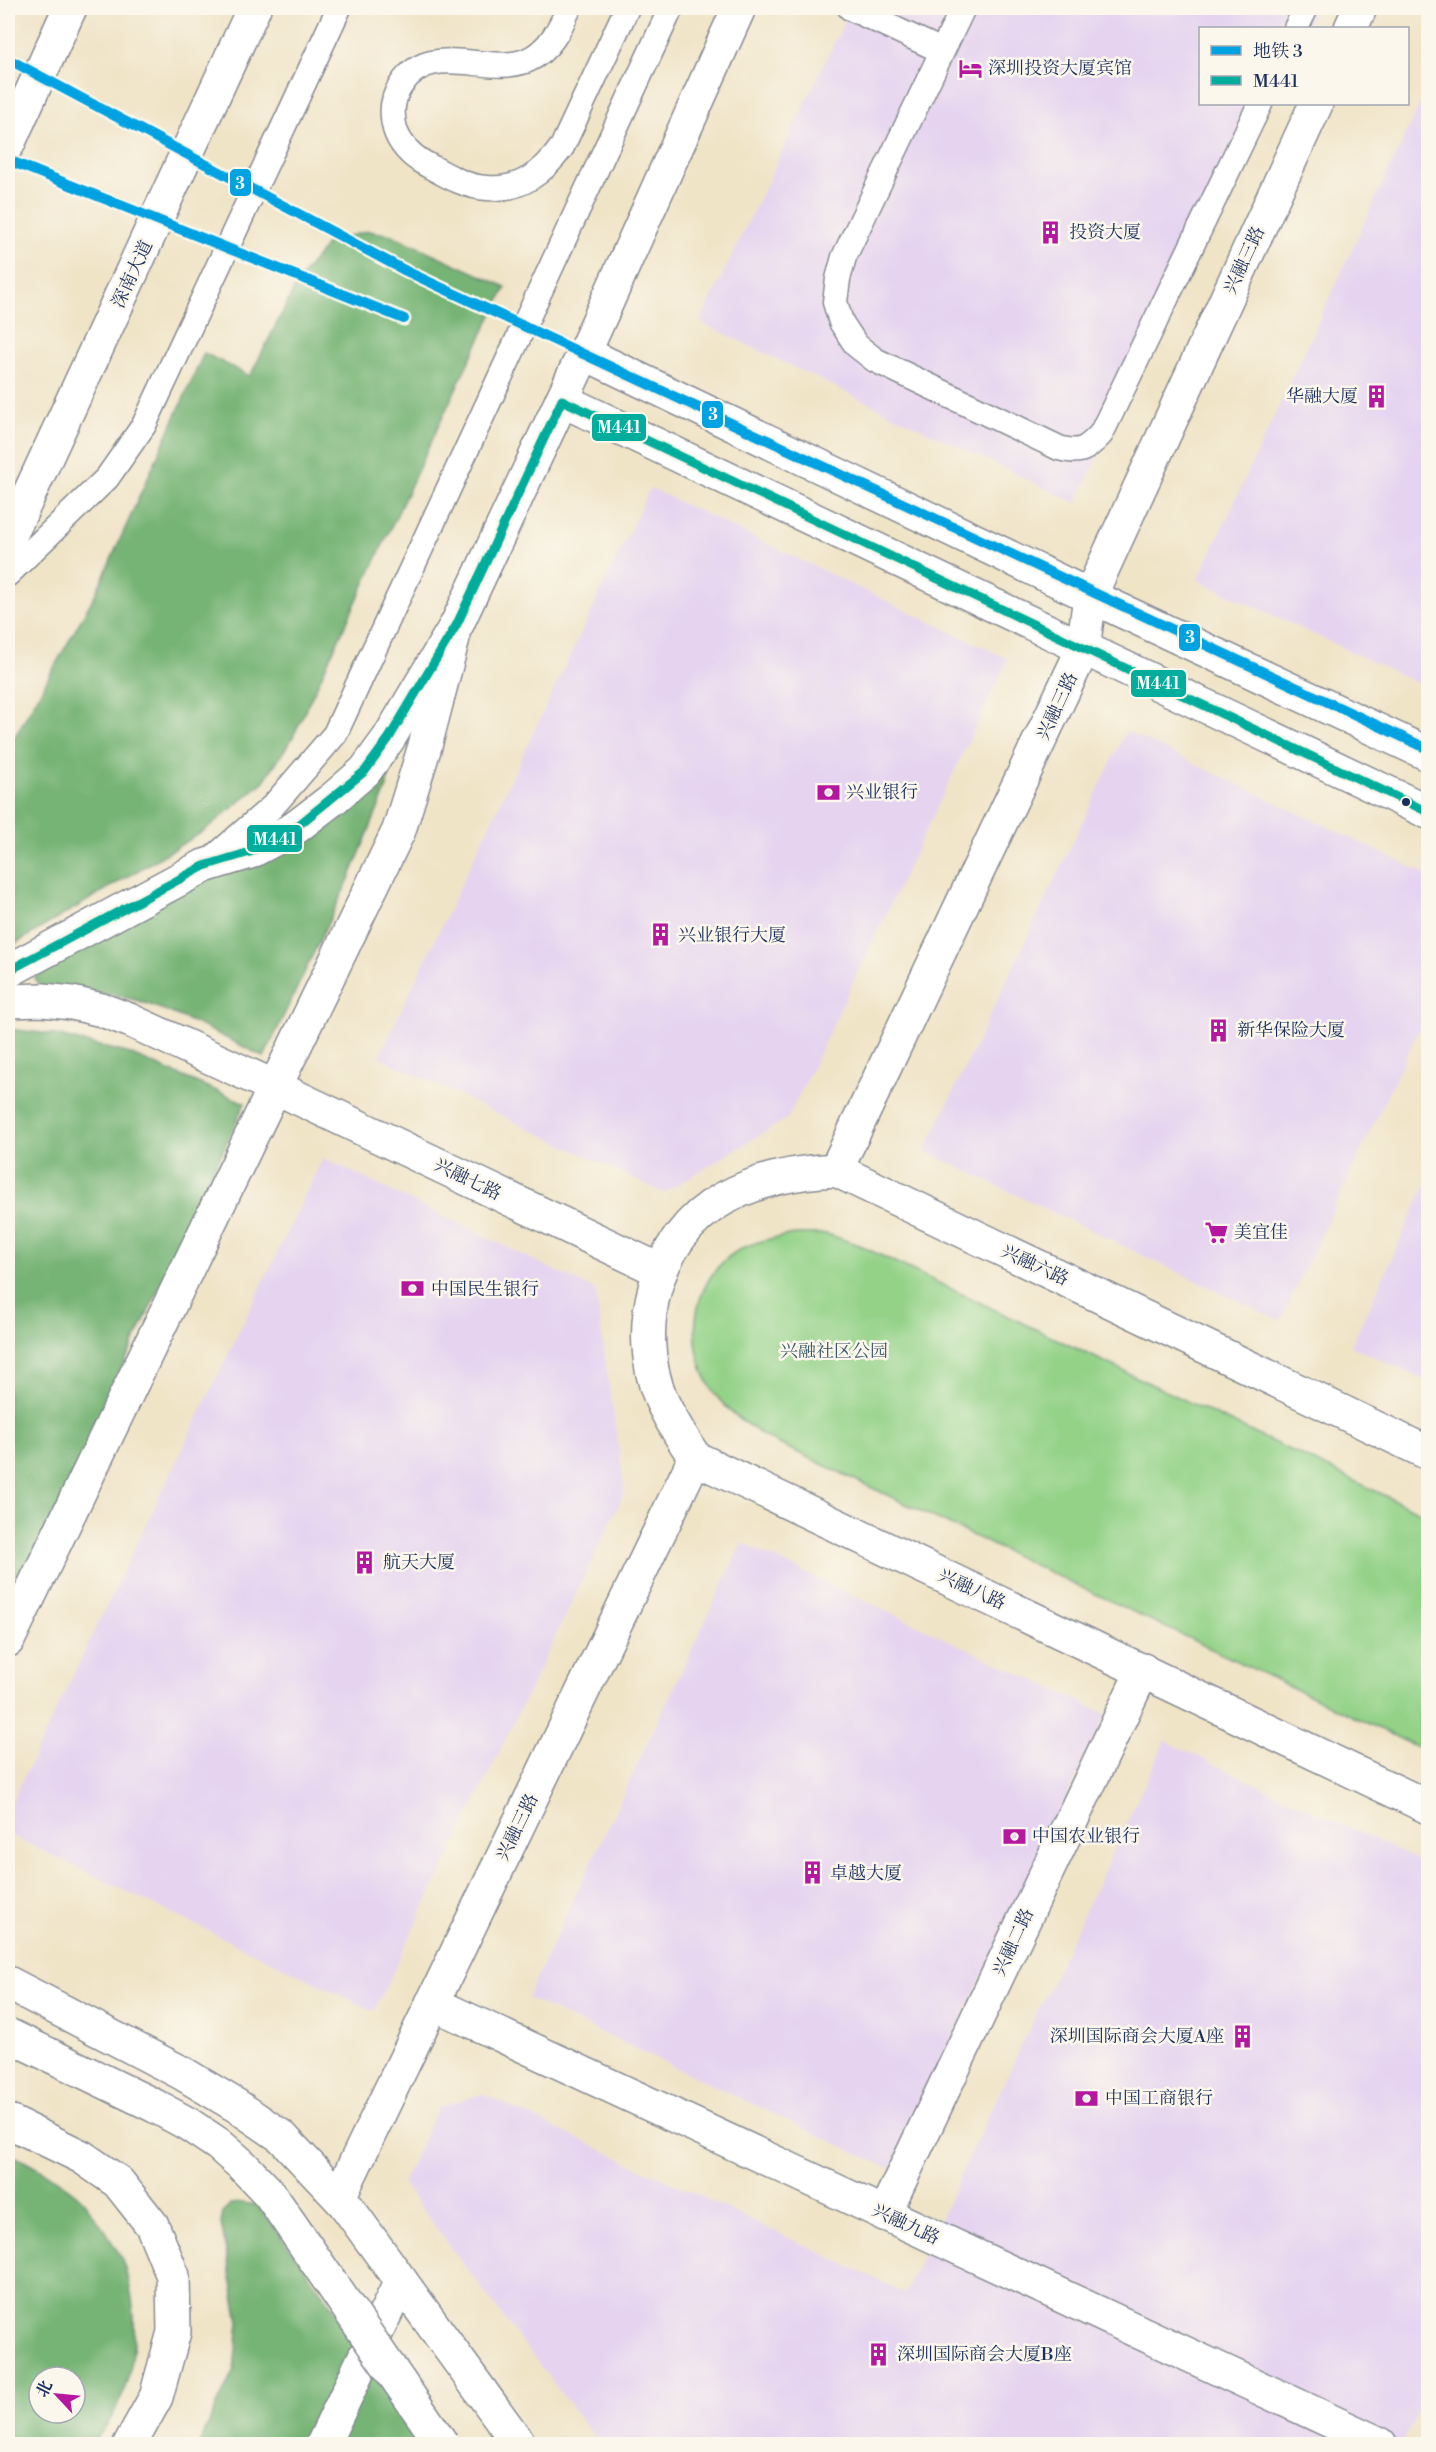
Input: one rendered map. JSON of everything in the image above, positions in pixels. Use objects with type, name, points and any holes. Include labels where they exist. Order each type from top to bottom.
[{"type":"street","points":[[8,144],[70,8]]},
{"type":"street","name":"深南大道","points":[[8,540],[254,8]]},
{"type":"street","points":[[8,971],[204,866],[250,852],[295,828],[365,771],[389,738],[457,624],[584,353],[739,8]]},
{"type":"street","points":[[1351,27],[1360,8]]},
{"type":"street","name":"兴融三路","points":[[836,1170],[1083,649],[1090,596],[1316,105]]},
{"type":"street","points":[[584,353],[1090,596],[1428,754]]},
{"type":"street","points":[[562,400],[1428,812]]},
{"type":"street","points":[[8,1640],[399,830],[425,746],[457,624]]},
{"type":"street","name":"兴融七路","points":[[8,1001],[53,1001],[102,1010],[129,1020],[661,1271]]},
{"type":"street","name":"兴融六路","points":[[661,1271],[678,1240],[698,1217],[720,1200],[746,1187],[774,1178],[800,1172],[836,1170],[1428,1453]]},
{"type":"street","points":[[661,1271],[650,1302],[648,1337],[653,1368],[660,1397],[695,1458]]},
{"type":"street","name":"兴融三路","points":[[339,2197],[695,1458]]},
{"type":"street","name":"兴融八路","points":[[695,1458],[1428,1807]]},
{"type":"street","name":"兴融二路","points":[[884,2214],[1143,1670]]},
{"type":"street","points":[[8,1983],[182,2073],[237,2106],[282,2137],[339,2197],[519,2445]]},
{"type":"street","name":"兴融九路","points":[[432,2003],[1380,2445]]},
{"type":"street","points":[[8,2036],[155,2106],[218,2144],[241,2164],[269,2193],[442,2445]]},
{"type":"street","points":[[8,2121],[82,2157],[118,2182],[152,2225],[173,2276],[174,2332],[156,2397],[130,2445]]},
{"type":"street","points":[[323,2445],[401,2281]]},
{"type":"lane","points":[[8,574],[107,478],[144,425],[339,8]]},
{"type":"lane","points":[[569,8],[555,37],[542,52],[527,60],[501,64],[435,61],[419,66],[407,76],[399,87],[392,118],[397,134],[406,149],[420,161],[480,188],[497,189],[534,177],[549,165],[562,147],[624,15]]},
{"type":"lane","points":[[204,866],[273,806],[334,734],[671,8]]},
{"type":"lane","points":[[850,8],[942,51]]},
{"type":"lane","points":[[963,8],[844,256],[835,302],[842,322],[856,345],[875,360],[1059,448],[1074,452],[1089,447],[1101,434],[1260,105]]},
{"type":"lane","points":[[1296,27],[1306,8]]},
{"type":"shaded area","points":[[851,8],[1315,8],[1306,27],[1199,27],[1199,105],[1268,105],[1076,503],[700,322]]},
{"type":"shaded area","name":"华融大厦","points":[[1428,86],[1428,688],[1198,580]]},
{"type":"shaded area","name":"兴业银行大厦","points":[[650,488],[1008,659],[788,1118],[664,1193],[379,1057]]},
{"type":"shaded area","name":"新华保险大厦","points":[[1126,731],[1428,875],[1428,1010],[1280,1321],[925,1151]]},
{"type":"shaded area","name":"航天大厦","points":[[323,1158],[595,1290],[625,1492],[374,2011],[8,1834],[8,1810]]},
{"type":"shaded area","points":[[1428,1180],[1428,1382],[1351,1346]]},
{"type":"shaded area","name":"卓越大厦","points":[[742,1543],[1106,1714],[891,2169],[527,1998]]},
{"type":"shaded area","points":[[1165,1741],[1428,1865],[1428,2388],[1402,2444],[599,2444],[402,2183],[438,2107],[483,2094],[905,2293]]},
{"type":"green space","points":[[368,231],[392,235],[506,287],[467,365],[292,739],[263,782],[206,830],[8,948],[8,749],[96,593],[204,353],[250,376],[299,280],[328,242]]},
{"type":"green space","points":[[380,768],[388,770],[387,787],[349,879],[264,1057],[189,1020],[142,1002],[105,994],[41,988],[35,978],[42,967]]},
{"type":"green space","points":[[8,1029],[51,1034],[127,1053],[245,1103],[8,1614]]},
{"type":"green space","name":"兴融社区公园","points":[[794,1234],[827,1234],[859,1245],[1428,1516],[1428,1752],[767,1438],[747,1425],[723,1404],[707,1380],[696,1340],[696,1320],[700,1300],[708,1281],[720,1264],[737,1251],[758,1242]]},
{"type":"green space","points":[[8,2153],[59,2182],[84,2202],[115,2247],[122,2260],[129,2283],[134,2332],[127,2381],[119,2404],[107,2425],[91,2444],[8,2444]]},
{"type":"green space","points":[[230,2204],[258,2205],[433,2444],[199,2444],[234,2370],[239,2322],[221,2223],[223,2213]]},
{"type":"metro line","name":"3","points":[[8,59],[406,271],[1428,749]]},
{"type":"metro line","name":"3","points":[[8,160],[404,319]]},
{"type":"transit line","name":"M441","points":[[8,971],[204,866],[250,852],[295,828],[365,771],[389,738],[457,624],[562,400],[1428,812]]},
{"type":"place","name":"深圳投资大厦宾馆","points":[[970,68]]},
{"type":"place","name":"投资大厦","points":[[1051,232]]},
{"type":"place","name":"华融大厦","points":[[1376,396]]},
{"type":"place","name":"兴业银行","points":[[828,792]]},
{"type":"place","name":"兴业银行大厦","points":[[660,935]]},
{"type":"place","name":"新华保险大厦","points":[[1219,1030]]},
{"type":"place","name":"美宜佳","points":[[1216,1232]]},
{"type":"place","name":"中国民生银行","points":[[413,1289]]},
{"type":"place","name":"航天大厦","points":[[365,1562]]},
{"type":"place","name":"中国农业银行","points":[[1014,1836]]},
{"type":"place","name":"卓越大厦","points":[[812,1873]]},
{"type":"place","name":"深圳国际商会大厦A座","points":[[1242,2036]]},
{"type":"place","name":"中国工商银行","points":[[1087,2098]]},
{"type":"place","name":"深圳国际商会大厦B座","points":[[879,2354]]}]
